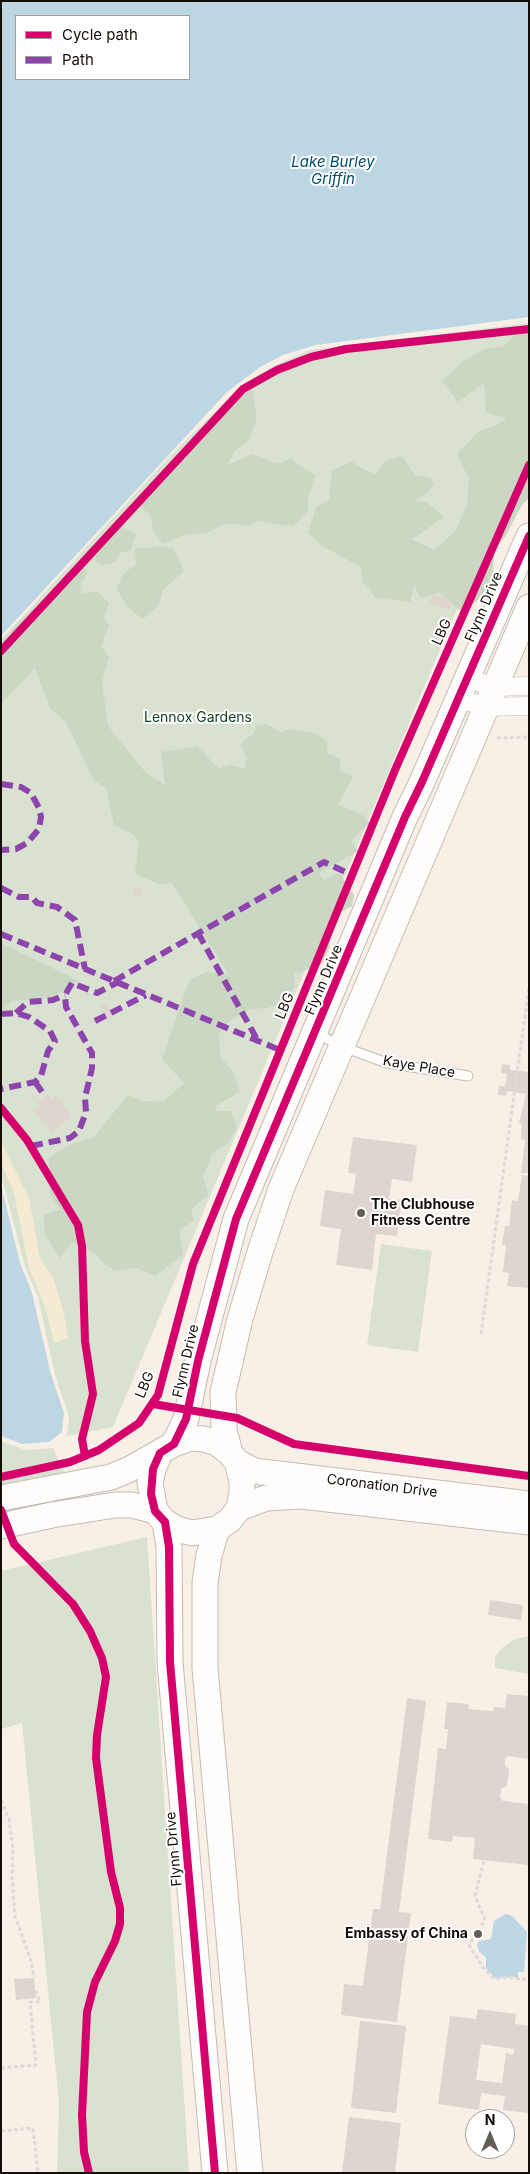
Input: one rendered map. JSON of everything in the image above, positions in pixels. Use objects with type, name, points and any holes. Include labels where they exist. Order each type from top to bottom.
[{"type":"main road","name":"Flynn Drive","points":[[167,1448],[186,1419],[200,1352],[236,1219],[405,816],[422,782],[529,536]]},
{"type":"main road","points":[[529,607],[529,615]]},
{"type":"main road","points":[[1,1526],[52,1515],[132,1505],[160,1517],[177,1529],[192,1532],[217,1529],[230,1520],[239,1508],[242,1481],[224,1430],[224,1392],[240,1319],[282,1189],[489,697],[529,607]]},
{"type":"main road","points":[[422,782],[448,794]]},
{"type":"main road","points":[[1,1498],[111,1477],[130,1470],[167,1448],[190,1438],[204,1439],[217,1443],[233,1458]]},
{"type":"main road","points":[[160,1517],[150,1483],[153,1469],[167,1448]]},
{"type":"main road","name":"Coronation Drive","points":[[233,1458],[254,1471],[529,1504]]},
{"type":"main road","name":"Coronation Drive","points":[[239,1508],[266,1498],[302,1496],[529,1522]]},
{"type":"main road","name":"Flynn Drive","points":[[160,1517],[169,1547],[170,1662],[215,2173]]},
{"type":"main road","points":[[217,1529],[209,1555],[205,1583],[205,1668],[250,2173]]},
{"type":"street","points":[[489,697],[529,686]]},
{"type":"street","points":[[463,688],[489,697],[529,706]]},
{"type":"lane","name":"Kaye Place","points":[[316,1032],[343,1047],[387,1063],[468,1076]]},
{"type":"path","points":[[495,738],[529,737]]},
{"type":"path","points":[[481,1334],[529,986]]},
{"type":"path","points":[[55,1041],[95,1021]]},
{"type":"path","points":[[1,1800],[9,1819],[13,1849],[12,1876],[15,1916],[31,1961],[34,1978]]},
{"type":"path","points":[[484,1860],[475,1896],[485,1920],[469,1945],[484,1969],[495,1980],[507,1977],[529,1980]]},
{"type":"path","points":[[1,2068],[36,2065],[30,2002],[40,2002],[36,1991]]},
{"type":"path","points":[[1,2131],[34,2128],[38,2173]]},
{"type":"green space","name":"Lennox Gardens","points":[[529,323],[529,438],[113,1427],[67,1436],[69,1417],[55,1375],[38,1297],[25,1267],[1,1175],[1,640],[170,456],[243,384],[271,367],[310,350]]},
{"type":"green space","points":[[529,328],[529,498],[522,505],[505,537],[494,550],[493,577],[481,597],[469,608],[459,610],[438,592],[421,599],[414,585],[410,602],[376,598],[363,583],[361,567],[322,546],[308,533],[316,507],[329,500],[332,470],[352,462],[376,474],[386,460],[402,456],[416,476],[430,477],[434,483],[430,490],[414,502],[425,501],[444,517],[412,539],[434,550],[455,532],[467,505],[469,479],[457,454],[479,431],[497,425],[507,418],[486,413],[484,383],[458,402],[442,381],[464,361],[484,349],[503,347],[516,334]]},
{"type":"green space","points":[[252,388],[257,417],[250,439],[235,451],[227,465],[252,454],[277,464],[291,459],[315,475],[308,499],[308,512],[293,526],[258,521],[246,526],[227,523],[207,533],[185,535],[162,544],[153,531],[151,516],[140,506],[229,409]]},
{"type":"green space","points":[[124,528],[136,534],[130,551],[120,553],[118,559],[111,564],[102,565],[95,560],[100,541],[109,530]]},
{"type":"green space","points":[[162,546],[174,549],[184,571],[163,590],[159,605],[143,619],[127,607],[117,589],[122,575],[136,564],[135,549]]},
{"type":"green space","points":[[75,566],[85,567],[88,573],[80,584],[81,593],[98,592],[109,603],[104,617],[109,626],[101,646],[109,657],[102,682],[108,726],[145,772],[165,785],[161,752],[197,746],[219,769],[229,764],[245,769],[247,758],[240,744],[253,734],[257,725],[267,724],[281,732],[290,729],[317,734],[327,741],[327,753],[341,759],[339,770],[353,776],[338,805],[362,815],[370,823],[351,841],[358,851],[319,873],[324,880],[339,873],[354,895],[352,906],[329,919],[330,946],[322,964],[294,974],[295,986],[285,1002],[267,1008],[250,1009],[227,1023],[219,1035],[220,1057],[233,1071],[240,1092],[216,1106],[216,1111],[231,1111],[237,1127],[227,1145],[213,1152],[203,1177],[209,1195],[191,1209],[194,1220],[179,1231],[183,1255],[155,1276],[136,1268],[116,1271],[105,1265],[96,1254],[73,1242],[60,1258],[45,1235],[44,1214],[60,1210],[50,1194],[49,1158],[71,1144],[93,1138],[128,1095],[144,1101],[163,1102],[184,1083],[162,1059],[189,981],[205,972],[229,975],[172,883],[160,885],[135,873],[139,842],[133,834],[114,826],[107,790],[93,779],[66,722],[50,708],[35,668],[1,704],[1,644],[18,623],[55,590]]},
{"type":"green space","points":[[1,943],[79,981],[51,998],[12,1001],[1,1012]]},
{"type":"green space","points":[[381,1244],[432,1251],[418,1352],[367,1345]]},
{"type":"green space","points":[[1,1441],[26,1450],[53,1448],[66,1477],[1,1497]]},
{"type":"green space","points":[[147,1537],[189,2173],[57,2173],[59,2103],[22,1723],[1,1729],[1,1571]]},
{"type":"green space","points":[[529,1636],[529,1674],[495,1668],[495,1657],[503,1647],[515,1639]]},
{"type":"sand","points":[[1,1141],[29,1198],[40,1258],[54,1280],[64,1314],[68,1338],[54,1343],[46,1310],[29,1268],[14,1193],[1,1163]]},
{"type":"water","name":"Lake Burley Griffin","points":[[1,1],[529,1],[529,317],[316,345],[283,355],[260,367],[227,392],[1,636]]},
{"type":"water","points":[[1,1185],[20,1263],[32,1293],[50,1371],[64,1413],[62,1432],[49,1442],[22,1444],[1,1436]]},
{"type":"water","points":[[506,1914],[512,1916],[527,1932],[524,1972],[518,1972],[518,1977],[495,1978],[486,1968],[486,1958],[479,1951],[477,1944],[479,1941],[491,1939],[494,1921]]},
{"type":"building","points":[[434,594],[453,602],[449,610],[429,603]]},
{"type":"building","points":[[137,886],[142,889],[142,893],[138,896],[133,894],[133,888]]},
{"type":"building","points":[[107,1002],[115,1016],[108,1020],[100,1006]]},
{"type":"building","points":[[502,1064],[510,1065],[510,1070],[529,1072],[529,1173],[521,1173],[525,1140],[521,1139],[522,1124],[519,1123],[526,1094],[507,1091],[506,1096],[498,1095],[499,1086],[505,1086],[507,1074],[501,1073]]},
{"type":"building","points":[[48,1094],[51,1100],[56,1095],[72,1117],[51,1132],[34,1110],[40,1107],[37,1103]]},
{"type":"building","name":"The Clubhouse Fitness Centre","points":[[353,1137],[417,1145],[412,1182],[392,1179],[389,1199],[402,1200],[397,1236],[376,1234],[372,1270],[336,1265],[341,1229],[320,1226],[325,1190],[353,1194],[356,1174],[348,1173]]},
{"type":"building","points":[[522,1175],[529,1176],[529,1288],[507,1286],[509,1273],[503,1272],[506,1245],[502,1245],[505,1226],[509,1226],[512,1200],[518,1201]]},
{"type":"building","points":[[490,1600],[523,1605],[521,1620],[488,1615]]},
{"type":"building","points":[[507,1694],[529,1696],[529,1759],[508,1756],[505,1759],[505,1765],[509,1769],[507,1786],[501,1789],[500,1797],[503,1801],[529,1804],[529,1865],[473,1859],[475,1838],[453,1836],[452,1842],[428,1839],[438,1748],[446,1749],[448,1729],[444,1729],[447,1702],[469,1704],[468,1709],[493,1711],[494,1707],[505,1708]]},
{"type":"building","points":[[407,1698],[426,1701],[399,1912],[411,1913],[397,2022],[341,2015],[344,1984],[363,1986],[373,1909],[380,1909]]},
{"type":"building","points":[[34,1978],[36,1998],[16,2000],[14,1979]]},
{"type":"building","points":[[478,2009],[516,2014],[515,2024],[529,2026],[529,2113],[515,2111],[515,2109],[503,2109],[505,2096],[481,2093],[479,2109],[438,2104],[450,2016],[476,2019]],"holes":[[[481,2044],[514,2049],[513,2055],[506,2053],[502,2083],[476,2080]]]},
{"type":"building","points":[[360,2021],[406,2026],[396,2113],[351,2108]]},
{"type":"building","points":[[349,2117],[401,2123],[395,2173],[342,2173]]},
{"type":"marked path","points":[[1,784],[21,787],[31,793],[39,808],[41,817],[39,829],[27,843],[16,849],[1,850]]},
{"type":"marked path","points":[[114,981],[324,862],[352,875]]},
{"type":"marked path","points":[[1,888],[19,897],[32,897],[37,903],[57,907],[75,920],[85,969]]},
{"type":"marked path","points":[[198,933],[258,1041]]},
{"type":"marked path","points":[[1,934],[280,1050]]},
{"type":"marked path","points":[[31,1146],[70,1138],[79,1131],[86,1112],[85,1098],[92,1068],[92,1053],[66,1007],[65,995],[72,983],[97,993],[118,982]]},
{"type":"marked path","points":[[16,1013],[28,1002],[53,1000],[65,995]]},
{"type":"marked path","points":[[95,1021],[146,995]]},
{"type":"marked path","points":[[1,1014],[16,1013],[29,1017],[50,1031],[55,1041],[48,1051],[41,1076],[35,1082],[1,1089]]},
{"type":"marked path","points":[[35,1082],[45,1096]]},
{"type":"cycle path","points":[[1,651],[243,389],[277,370],[311,357],[346,349],[529,329]]},
{"type":"cycle path","name":"LBG","points":[[1,1477],[70,1462],[99,1450],[139,1423],[158,1395],[193,1264],[395,770],[529,465]]},
{"type":"cycle path","points":[[215,2173],[170,1662],[169,1547],[165,1522],[155,1511],[151,1494],[153,1469],[160,1453],[174,1444],[186,1419],[198,1361],[236,1219],[405,817],[529,536]]},
{"type":"cycle path","points":[[1,1108],[27,1140],[78,1225],[82,1246],[85,1341],[93,1394],[82,1439],[85,1456]]},
{"type":"cycle path","name":"LBG","points":[[153,1404],[237,1418],[294,1444],[529,1476]]},
{"type":"cycle path","points":[[1,1510],[14,1544],[73,1604],[90,1631],[102,1658],[106,1677],[97,1735],[96,1758],[111,1872],[120,1908],[120,1924],[115,1941],[95,1982],[87,2012],[82,2115],[84,2152],[89,2173]]},
{"type":"place","name":"The Clubhouse Fitness Centre","points":[[361,1213]]},
{"type":"place","name":"Embassy of China","points":[[478,1934]]}]
